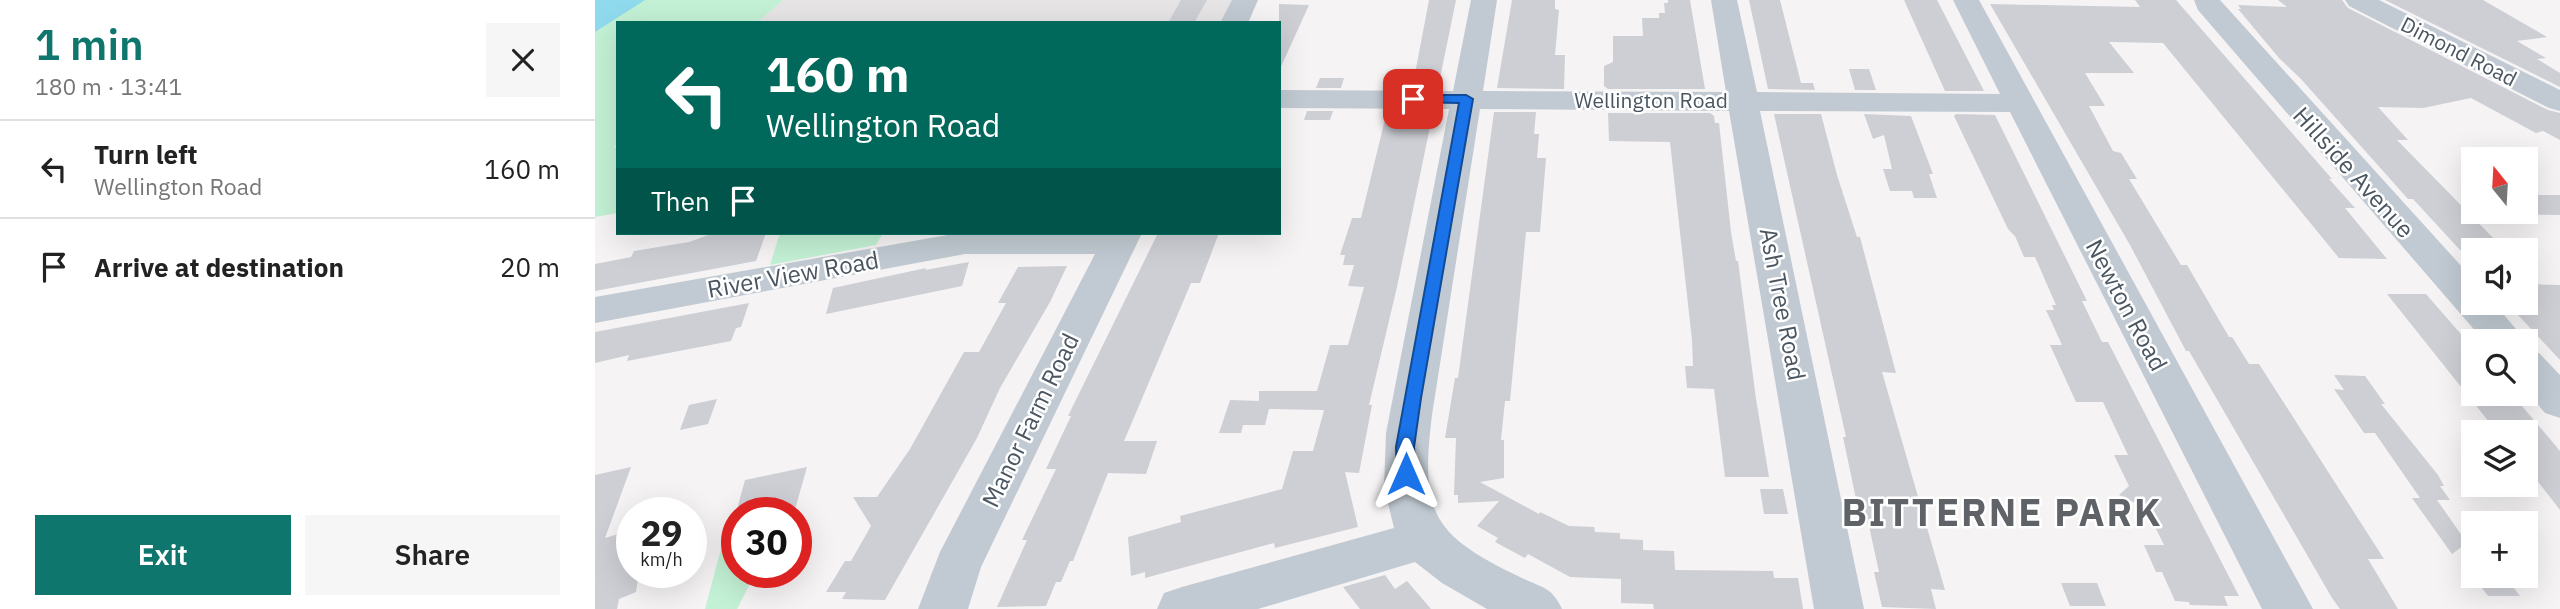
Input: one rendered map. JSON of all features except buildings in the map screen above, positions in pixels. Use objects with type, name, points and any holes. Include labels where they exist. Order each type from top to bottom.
[{"type":"street","points":[[1235,21],[1245,0]]},
{"type":"street","points":[[1484,0],[1405,447],[1411,511],[1423,537],[1473,577],[1537,609]]},
{"type":"street","name":"Ash Tree Road","points":[[1724,0],[1839,609]]},
{"type":"street","name":"Newton Road","points":[[1966,0],[2288,609]]},
{"type":"street","name":"Hillside Avenue","points":[[2207,0],[2207,4],[2269,76],[2494,329]]},
{"type":"street","name":"Dimond Road","points":[[2358,0],[2560,102]]},
{"type":"street","name":"Wellington Road","points":[[1281,99],[2022,103]]},
{"type":"street","name":"River View Road","points":[[595,310],[965,243],[1121,238]]},
{"type":"street","name":"Manor Farm Road","points":[[943,609],[957,567],[1121,238]]},
{"type":"street","points":[[2538,377],[2560,402]]},
{"type":"street","points":[[1182,609],[1392,550],[1423,537]]},
{"type":"shaded area","points":[[783,0],[1233,0],[1221,21],[759,21]]},
{"type":"green space","points":[[595,0],[783,0],[759,21],[616,21],[616,213],[595,217]]},
{"type":"green space","points":[[779,235],[882,235],[876,245],[770,265]]},
{"type":"green space","points":[[721,549],[721,588],[748,588],[737,609],[705,609]]},
{"type":"water","points":[[595,0],[645,0],[595,32]]},
{"type":"district","name":"BITTERNE PARK","points":[[2002,511]]},
{"type":"route","points":[[1406,474],[1405,447],[1466,99],[1413,99]]}]
